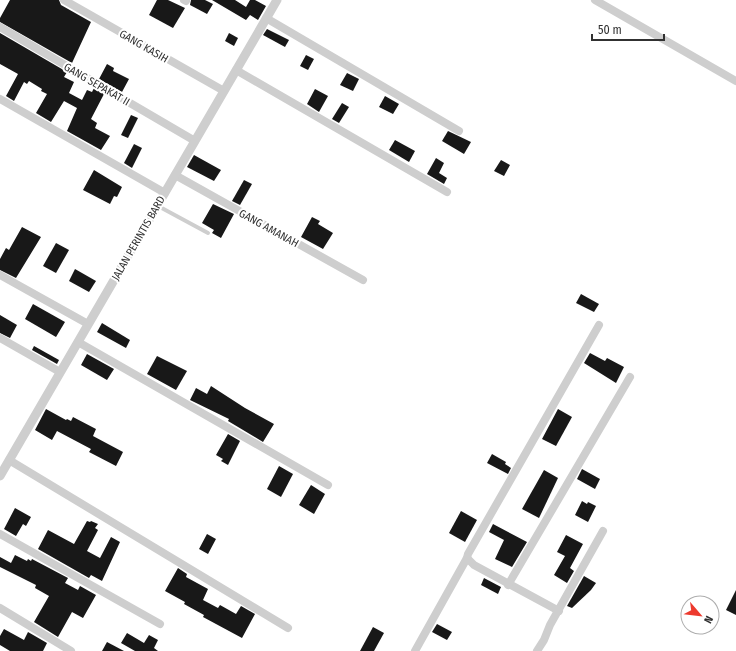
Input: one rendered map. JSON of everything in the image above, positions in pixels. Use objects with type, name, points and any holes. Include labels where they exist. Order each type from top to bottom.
[{"type":"street","name":"GANG KASIH","points":[[64,0],[224,91]]},
{"type":"street","name":"JALAN PERINTIS BARD","points":[[0,476],[277,0]]},
{"type":"street","points":[[595,0],[736,81]]},
{"type":"street","points":[[266,18],[459,131]]},
{"type":"street","name":"GANG SEPAKAT II","points":[[0,27],[195,141]]},
{"type":"street","points":[[236,70],[447,192]]},
{"type":"street","points":[[0,99],[165,193]]},
{"type":"street","name":"GANG AMANAH","points":[[175,175],[363,280]]},
{"type":"street","points":[[0,276],[88,324]]},
{"type":"street","points":[[415,651],[468,558],[472,547],[599,324]]},
{"type":"street","points":[[0,338],[60,372]]},
{"type":"street","points":[[78,342],[328,485]]},
{"type":"street","points":[[508,585],[630,377]]},
{"type":"street","points":[[9,460],[288,628]]},
{"type":"street","points":[[537,651],[603,531]]},
{"type":"street","points":[[0,534],[160,624]]},
{"type":"street","points":[[468,558],[474,566],[559,611]]},
{"type":"street","points":[[0,608],[71,651]]},
{"type":"lane","points":[[157,206],[208,233]]},
{"type":"building","points":[[10,0],[59,0],[61,5],[91,22],[72,63],[0,22],[0,18]]},
{"type":"building","points":[[157,0],[168,0],[185,8],[173,28],[149,15]]},
{"type":"building","points":[[191,0],[205,0],[213,4],[207,14],[190,5]]},
{"type":"building","points":[[212,0],[235,0],[246,7],[250,0],[255,0],[266,6],[258,20],[250,15],[246,20]]},
{"type":"building","points":[[267,29],[289,40],[285,47],[263,35]]},
{"type":"building","points":[[0,33],[67,72],[64,77],[74,82],[69,93],[82,100],[87,90],[92,92],[94,88],[104,94],[91,119],[97,123],[95,128],[110,136],[101,150],[67,131],[77,108],[64,101],[51,122],[36,113],[47,94],[29,81],[27,84],[24,82],[14,101],[6,96],[18,74],[0,64]]},
{"type":"building","points":[[229,33],[238,38],[234,46],[225,41]]},
{"type":"building","points":[[306,55],[314,59],[308,70],[300,66]]},
{"type":"building","points":[[107,64],[114,68],[113,71],[129,79],[122,92],[99,79]]},
{"type":"building","points":[[347,73],[359,79],[353,91],[340,85]]},
{"type":"building","points":[[315,89],[328,96],[319,112],[307,104]]},
{"type":"building","points":[[385,96],[399,104],[393,114],[379,107]]},
{"type":"building","points":[[342,103],[349,107],[339,123],[332,119]]},
{"type":"building","points":[[131,115],[138,118],[128,138],[121,135]]},
{"type":"building","points":[[448,131],[471,142],[464,154],[442,141]]},
{"type":"building","points":[[395,140],[415,151],[409,162],[389,150]]},
{"type":"building","points":[[134,144],[142,148],[132,168],[124,163]]},
{"type":"building","points":[[194,155],[221,170],[214,181],[187,167]]},
{"type":"building","points":[[436,158],[444,163],[439,173],[447,178],[444,184],[427,174]]},
{"type":"building","points":[[501,160],[510,165],[504,176],[494,171]]},
{"type":"building","points":[[94,170],[122,187],[117,197],[114,196],[110,204],[83,190]]},
{"type":"building","points":[[244,180],[252,184],[240,205],[232,201]]},
{"type":"building","points":[[213,204],[234,214],[221,238],[212,233],[214,230],[202,223]]},
{"type":"building","points":[[312,217],[320,221],[318,224],[333,233],[323,249],[301,237]]},
{"type":"building","points":[[22,227],[41,237],[16,278],[0,270],[0,259],[6,248],[9,250]]},
{"type":"building","points":[[56,243],[69,250],[56,273],[43,266]]},
{"type":"building","points":[[75,269],[96,281],[89,292],[69,281]]},
{"type":"building","points":[[581,294],[599,304],[594,312],[576,303]]},
{"type":"building","points":[[33,304],[65,322],[56,337],[25,319]]},
{"type":"building","points":[[0,315],[17,325],[10,338],[0,333]]},
{"type":"building","points":[[102,323],[130,340],[126,348],[97,332]]},
{"type":"building","points":[[34,346],[59,360],[57,364],[32,350]]},
{"type":"building","points":[[590,353],[605,361],[607,358],[624,367],[616,383],[584,363]]},
{"type":"building","points":[[87,354],[114,369],[107,380],[81,365]]},
{"type":"building","points":[[157,356],[187,371],[176,390],[147,374]]},
{"type":"building","points":[[211,386],[245,408],[274,424],[263,442],[228,421],[229,419],[190,400],[196,388],[207,394]]},
{"type":"building","points":[[46,409],[66,420],[71,421],[73,417],[96,429],[93,436],[123,452],[116,466],[89,452],[91,449],[57,431],[52,440],[35,430]]},
{"type":"building","points":[[558,409],[572,417],[556,446],[542,439]]},
{"type":"building","points":[[228,434],[240,441],[228,465],[221,461],[223,459],[216,455]]},
{"type":"building","points":[[492,454],[506,462],[505,464],[511,468],[508,474],[487,463]]},
{"type":"building","points":[[279,466],[293,474],[281,497],[267,489]]},
{"type":"building","points":[[582,469],[600,479],[595,489],[577,479]]},
{"type":"building","points":[[544,470],[558,478],[539,518],[522,509]]},
{"type":"building","points":[[311,485],[325,494],[314,514],[299,505]]},
{"type":"building","points":[[582,501],[596,506],[588,522],[575,515]]},
{"type":"building","points":[[15,508],[31,517],[26,526],[23,524],[16,536],[4,529]]},
{"type":"building","points":[[461,511],[477,520],[465,542],[449,533]]},
{"type":"building","points":[[87,521],[98,524],[95,528],[98,530],[87,551],[100,558],[111,537],[120,542],[102,581],[91,575],[89,578],[38,549],[48,530],[74,544]]},
{"type":"building","points":[[493,524],[527,542],[512,567],[495,559],[504,540],[489,532]]},
{"type":"building","points":[[207,534],[216,539],[208,554],[199,549]]},
{"type":"building","points":[[566,535],[583,544],[570,568],[574,571],[567,583],[554,575],[565,556],[557,552]]},
{"type":"building","points":[[15,555],[27,561],[28,559],[31,561],[32,559],[68,578],[65,583],[78,590],[80,586],[96,595],[83,618],[72,612],[58,637],[34,622],[49,596],[35,588],[36,585],[0,567],[0,557],[11,563]]},
{"type":"building","points":[[178,568],[187,574],[186,577],[208,589],[203,600],[218,608],[220,605],[236,614],[241,606],[255,614],[242,638],[203,617],[204,615],[184,604],[185,602],[165,591]]},
{"type":"building","points":[[584,576],[596,583],[591,590],[572,608],[567,606]]},
{"type":"building","points":[[484,578],[501,587],[498,594],[481,585]]},
{"type":"building","points":[[736,590],[736,615],[726,610]]},
{"type":"building","points":[[437,624],[452,632],[447,640],[432,632]]},
{"type":"building","points":[[373,627],[384,633],[374,651],[360,651]]},
{"type":"building","points":[[4,629],[24,640],[28,632],[47,643],[43,651],[10,651],[0,645],[0,636]]},
{"type":"building","points":[[127,633],[144,643],[149,635],[158,640],[154,648],[158,651],[135,651],[121,643]]},
{"type":"building","points":[[107,642],[124,651],[102,651]]}]
